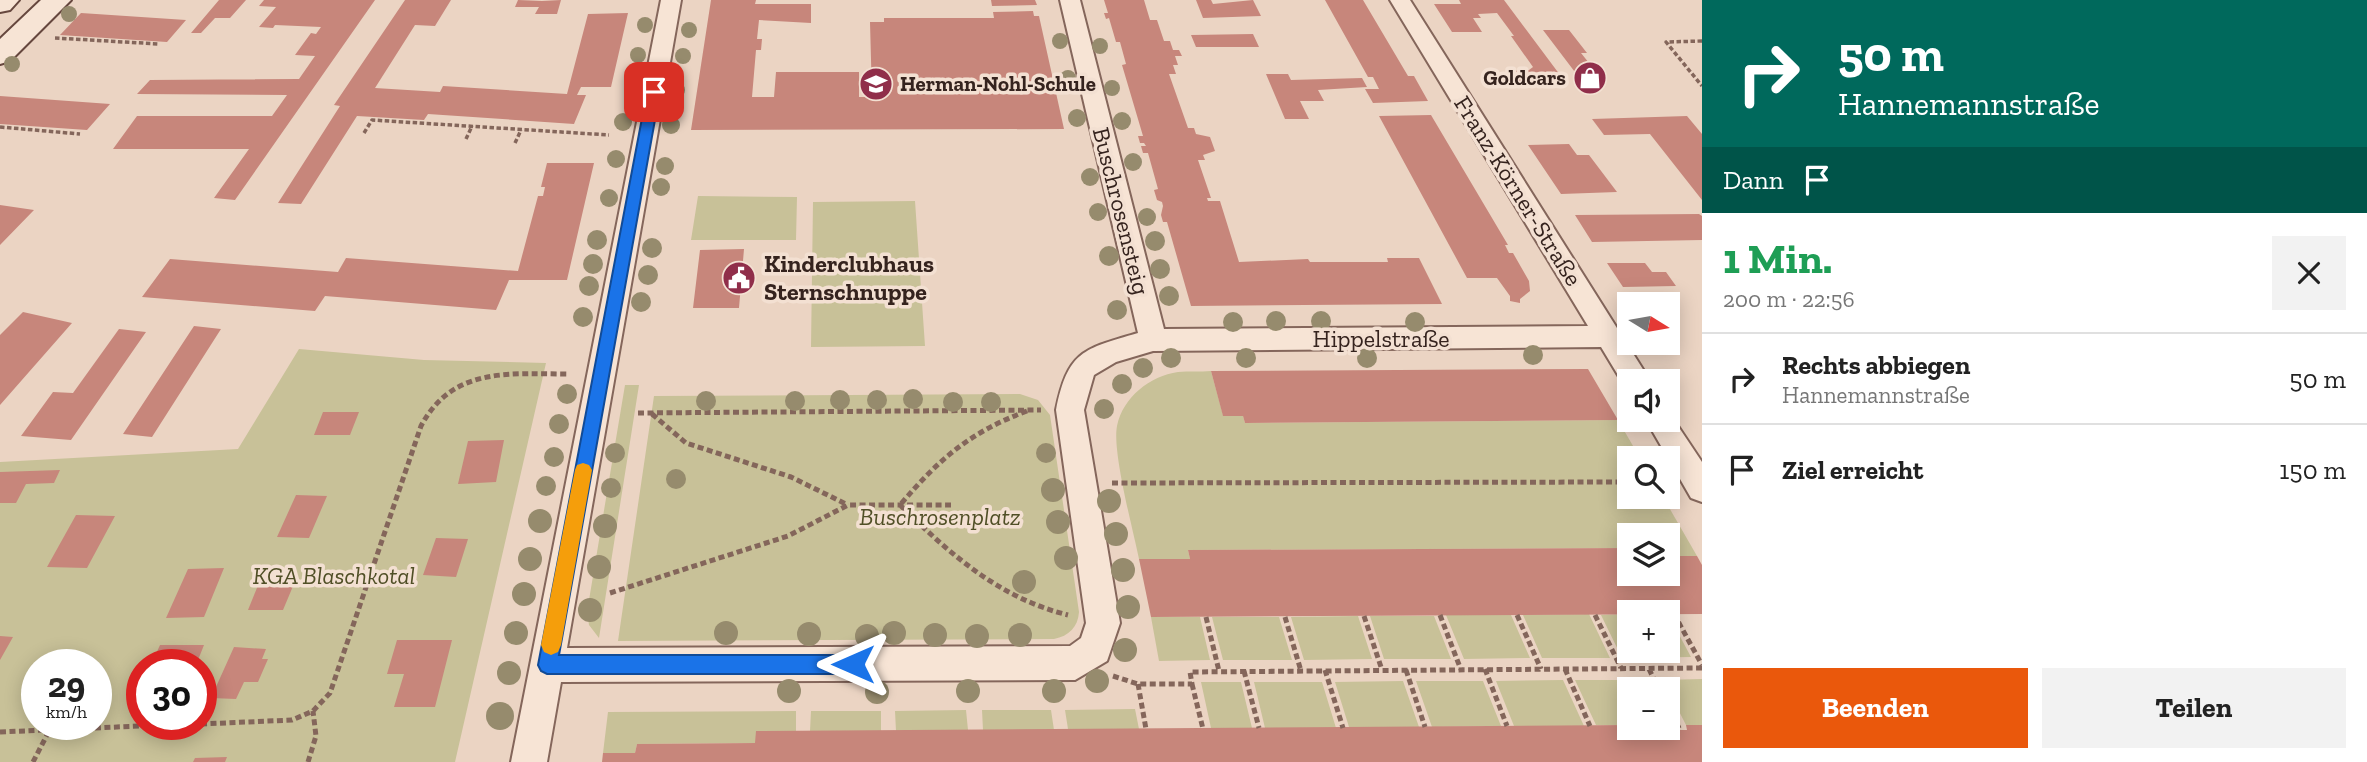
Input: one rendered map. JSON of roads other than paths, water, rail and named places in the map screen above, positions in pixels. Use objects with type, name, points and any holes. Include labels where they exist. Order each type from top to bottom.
[{"type":"main road","points":[[0,5],[5,0]]},
{"type":"main road","points":[[0,55],[57,0]]},
{"type":"street","points":[[529,762],[671,0]]},
{"type":"street","name":"Buschrosensteig","points":[[1070,0],[1153,340]]},
{"type":"street","name":"Franz-Körner-Straße","points":[[1400,0],[1629,369]]},
{"type":"street","name":"Hippelstraße","points":[[1153,340],[1609,336]]},
{"type":"street","points":[[547,665],[1075,663],[1095,649],[1103,623],[1070,410],[1076,382],[1085,366],[1115,352],[1153,340]]},
{"type":"street","points":[[1667,432],[1702,489]]},
{"type":"place","name":"Goldcars","points":[[1590,78]]},
{"type":"place","name":"Herman-Nohl-Schule","points":[[876,84]]},
{"type":"place","name":"Kinderclubhaus Sternschnuppe","points":[[739,278]]},
{"type":"park label","name":"Buschrosenplatz","points":[[940,517]]},
{"type":"park label","name":"KGA Blaschkotal","points":[[334,576]]}]
